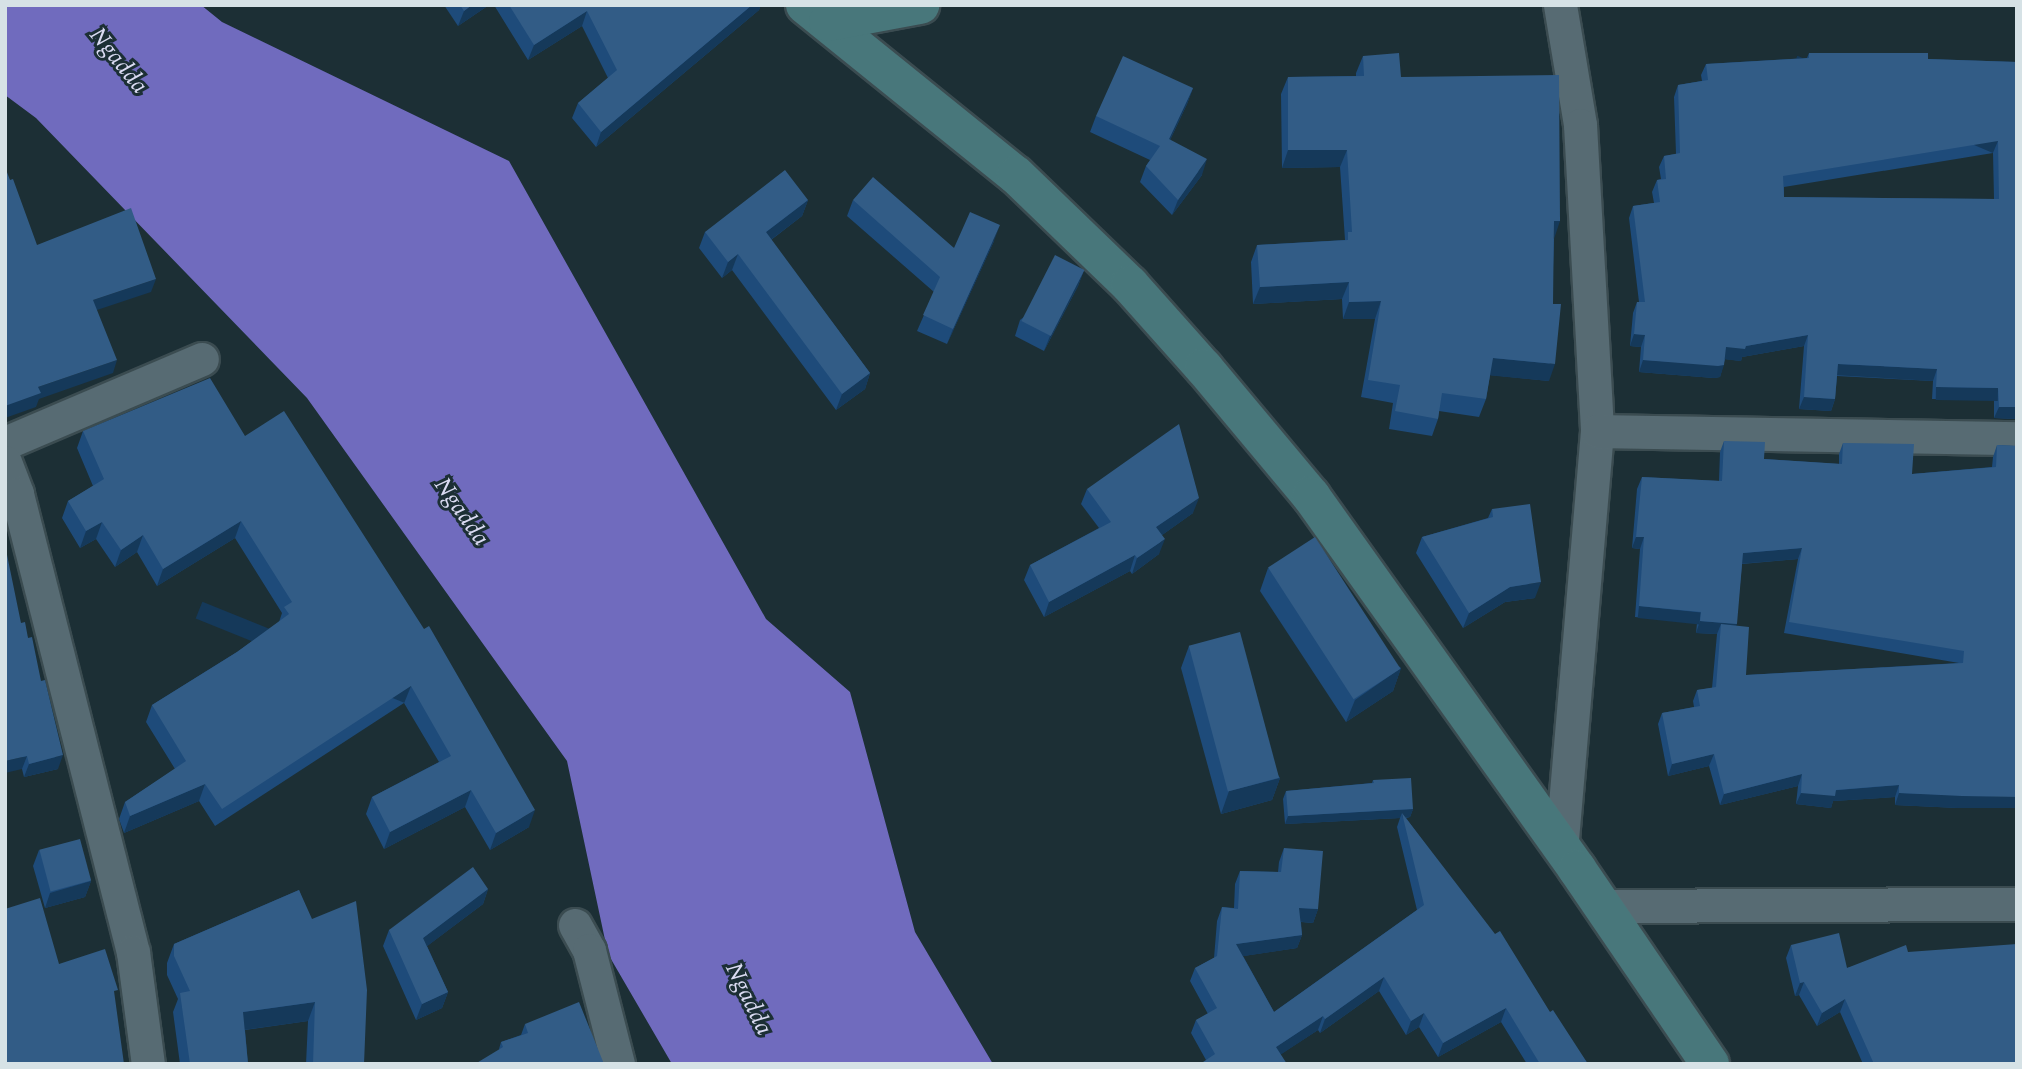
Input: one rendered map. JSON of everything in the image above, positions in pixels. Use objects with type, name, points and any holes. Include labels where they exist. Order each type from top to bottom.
[{"type":"street","points":[[817,14],[920,5]]},
{"type":"street","points":[[1560,5],[1580,125],[1597,431],[1561,848]]},
{"type":"street","points":[[817,14],[1016,175],[1130,285],[1311,496],[1602,906],[1710,1064]]},
{"type":"street","points":[[5,443],[202,359]]},
{"type":"street","points":[[1597,431],[2017,438]]},
{"type":"street","points":[[5,462],[17,494],[133,952],[148,1064]]},
{"type":"street","points":[[1602,906],[2017,904]]},
{"type":"street","points":[[575,925],[589,950],[618,1064]]},
{"type":"water","name":"Ngadda","points":[[5,5],[201,5],[222,22],[509,161],[766,619],[850,692],[915,932],[993,1064],[672,1064],[608,954],[567,761],[307,398],[36,118],[5,95]]},
{"type":"building","points":[[460,5],[472,5],[464,11]]},
{"type":"building","points":[[509,5],[752,5],[601,132],[578,103],[617,70],[587,11],[534,45]]},
{"type":"building","points":[[1399,53],[1401,77],[1559,75],[1560,221],[1554,221],[1553,304],[1561,304],[1555,364],[1493,358],[1486,399],[1442,393],[1438,419],[1395,411],[1400,385],[1368,380],[1381,301],[1349,302],[1349,282],[1260,287],[1257,245],[1348,240],[1348,232],[1352,232],[1347,150],[1288,150],[1288,77],[1364,76],[1363,56]]},
{"type":"building","points":[[1809,53],[1928,53],[1928,59],[2017,62],[2017,407],[1999,407],[1998,388],[1936,387],[1937,369],[1838,364],[1835,399],[1804,397],[1808,335],[1746,346],[1745,349],[1726,347],[1724,365],[1718,366],[1643,360],[1645,335],[1634,334],[1637,302],[1645,302],[1633,206],[1660,202],[1657,180],[1666,179],[1664,156],[1680,153],[1678,85],[1708,80],[1706,64],[1809,58]],"holes":[[[1998,141],[1999,199],[1784,197],[1783,176]]]},
{"type":"building","points":[[1123,56],[1193,88],[1169,139],[1207,159],[1178,200],[1146,166],[1160,146],[1096,116]]},
{"type":"building","points":[[5,167],[10,180],[13,179],[37,245],[131,208],[156,279],[93,300],[117,360],[38,387],[41,393],[5,406]]},
{"type":"building","points":[[785,170],[808,200],[766,232],[870,373],[842,394],[738,254],[728,262],[705,232]]},
{"type":"building","points":[[873,177],[954,248],[970,212],[1000,225],[953,329],[923,315],[940,277],[853,200]]},
{"type":"building","points":[[1055,255],[1084,270],[1051,336],[1021,321]]},
{"type":"building","points":[[210,378],[245,436],[284,411],[424,629],[429,626],[535,810],[496,833],[471,790],[390,832],[372,797],[451,756],[411,686],[222,809],[205,784],[130,816],[125,802],[186,761],[152,705],[237,652],[289,614],[284,607],[292,602],[241,521],[163,569],[143,535],[121,550],[102,522],[86,531],[68,501],[104,479],[83,431]]},
{"type":"building","points":[[1179,424],[1199,498],[1156,527],[1165,539],[1137,558],[1135,555],[1049,602],[1030,565],[1111,522],[1087,489]]},
{"type":"building","points":[[1724,441],[1765,442],[1764,459],[1842,464],[1843,443],[1914,444],[1912,474],[1996,467],[1997,445],[2017,446],[2017,797],[1899,793],[1899,785],[1836,790],[1835,796],[1801,793],[1802,774],[1724,794],[1714,754],[1672,764],[1662,713],[1700,706],[1697,690],[1716,687],[1721,624],[1749,627],[1746,675],[1963,663],[1964,651],[1789,622],[1802,548],[1743,553],[1737,624],[1700,621],[1701,612],[1639,606],[1644,537],[1636,537],[1642,477],[1722,481]]},
{"type":"building","points":[[1530,504],[1541,582],[1510,587],[1469,613],[1422,537],[1493,517],[1492,509]]},
{"type":"building","points":[[1315,537],[1401,669],[1354,699],[1268,567]]},
{"type":"building","points":[[5,545],[21,623],[25,622],[28,638],[32,637],[41,681],[45,680],[63,755],[29,764],[27,756],[5,761]]},
{"type":"building","points":[[1240,632],[1279,778],[1228,792],[1189,646]]},
{"type":"building","points":[[1411,778],[1413,809],[1288,816],[1286,791]]},
{"type":"building","points":[[1402,813],[1495,934],[1500,931],[1550,1012],[1553,1010],[1588,1064],[1540,1064],[1506,1008],[1443,1043],[1424,1013],[1411,1021],[1384,977],[1325,1019],[1323,1016],[1276,1047],[1287,1064],[1200,1064],[1215,1054],[1196,1020],[1217,1008],[1195,968],[1217,956],[1222,907],[1238,909],[1240,871],[1281,872],[1284,848],[1323,851],[1318,909],[1299,908],[1302,935],[1236,944],[1274,1012],[1424,905]]},
{"type":"building","points":[[80,839],[91,881],[51,891],[39,850]]},
{"type":"building","points":[[473,867],[488,889],[423,938],[448,992],[422,1004],[389,930]]},
{"type":"building","points":[[299,890],[312,919],[356,901],[367,990],[364,1064],[313,1064],[315,1002],[243,1012],[248,1064],[190,1064],[180,993],[190,991],[174,956],[174,944]]},
{"type":"building","points":[[40,898],[59,964],[105,949],[118,990],[114,991],[124,1064],[5,1064],[5,909]]},
{"type":"building","points":[[1839,933],[1847,968],[1906,945],[1908,952],[2017,944],[2017,1064],[1874,1064],[1845,999],[1822,1013],[1804,982],[1800,983],[1791,945]]},
{"type":"building","points":[[579,1002],[604,1064],[475,1064],[503,1047],[501,1042],[528,1033],[525,1024]]}]
